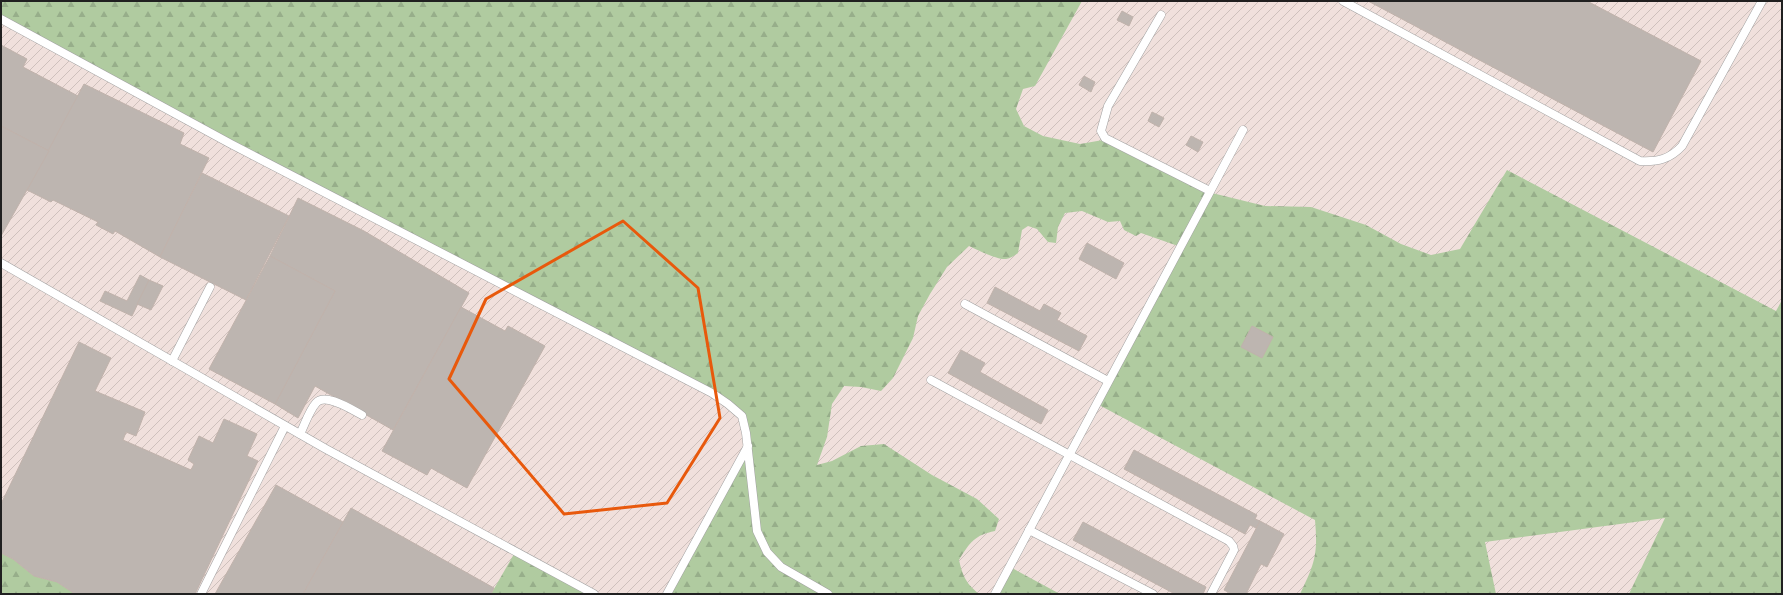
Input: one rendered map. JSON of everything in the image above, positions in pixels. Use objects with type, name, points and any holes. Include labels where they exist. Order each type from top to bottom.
[{"type":"lane","points":[[1343,1],[1640,161],[1654,162],[1675,154],[1682,146],[1762,1]]},
{"type":"lane","points":[[1161,15],[1108,106],[1101,131],[1105,138],[1210,191]]},
{"type":"lane","points":[[1,19],[231,144],[712,393],[728,404],[742,416],[748,446],[757,531],[767,552],[781,567],[828,594]]},
{"type":"lane","points":[[995,594],[1243,130]]},
{"type":"lane","points":[[1,263],[285,426],[594,594]]},
{"type":"lane","points":[[172,361],[210,287]]},
{"type":"lane","points":[[965,304],[1108,381]]},
{"type":"lane","points":[[931,380],[1229,541],[1234,550],[1211,594]]},
{"type":"lane","points":[[300,434],[316,402],[323,399],[331,399],[362,415]]},
{"type":"lane","points":[[201,594],[285,426]]},
{"type":"lane","points":[[667,594],[748,446]]},
{"type":"lane","points":[[1029,530],[1154,594]]},
{"type":"highlighted area","points":[[623,221],[698,288],[720,418],[667,503],[564,514],[449,379],[486,299]]},
{"type":"shaded area","points":[[1,1],[1782,1],[1782,594],[1,594]]},
{"type":"green space","points":[[1,1],[1082,1],[1035,86],[1023,89],[1016,109],[1024,126],[1043,136],[1080,144],[1103,140],[1205,193],[1178,246],[1141,233],[1136,236],[1124,230],[1120,221],[1108,222],[1082,211],[1065,213],[1058,227],[1056,243],[1048,242],[1037,229],[1028,226],[1022,230],[1018,253],[1011,257],[1006,259],[998,258],[969,246],[947,267],[918,316],[913,338],[893,378],[881,391],[861,387],[844,386],[832,404],[827,437],[817,465],[832,461],[861,446],[884,444],[932,475],[977,499],[999,519],[995,531],[982,535],[974,540],[966,548],[959,560],[966,579],[979,594],[834,594],[783,564],[770,550],[761,530],[744,415],[728,399],[232,140],[1,15]]},
{"type":"green space","points":[[1507,170],[1776,311],[1782,300],[1782,594],[1629,594],[1665,518],[1485,542],[1496,594],[1300,594],[1312,566],[1316,550],[1315,520],[1099,405],[1212,193],[1265,206],[1311,207],[1366,225],[1401,244],[1431,255],[1460,249]]},
{"type":"green space","points":[[746,456],[765,553],[822,594],[671,594]]},
{"type":"green space","points":[[1,553],[13,559],[34,576],[57,582],[75,594],[1,594]]},
{"type":"green space","points":[[514,554],[588,594],[491,594]]},
{"type":"green space","points":[[1012,568],[1060,594],[998,594]]},
{"type":"building","points":[[1368,1],[1587,1],[1701,61],[1653,152]]},
{"type":"building","points":[[1122,11],[1133,17],[1129,26],[1117,20]]},
{"type":"building","points":[[1,45],[27,59],[23,67],[78,96],[49,151],[1,126]]},
{"type":"building","points":[[1084,76],[1095,82],[1091,92],[1079,85]]},
{"type":"building","points":[[84,84],[184,133],[180,144],[209,158],[160,257],[115,231],[113,234],[96,225],[98,222],[53,200],[51,202],[27,190]]},
{"type":"building","points":[[1152,112],[1164,118],[1159,127],[1148,121]]},
{"type":"building","points":[[1,126],[49,151],[1,236]]},
{"type":"building","points":[[1191,136],[1203,142],[1198,152],[1186,145]]},
{"type":"building","points":[[202,173],[289,216],[246,300],[160,257]]},
{"type":"building","points":[[298,198],[364,231],[469,293],[393,430],[315,386],[298,418],[275,404],[335,291],[270,256]]},
{"type":"building","points":[[1087,243],[1124,263],[1116,279],[1079,259]]},
{"type":"building","points":[[270,256],[335,291],[275,404],[209,369]]},
{"type":"building","points":[[140,275],[149,280],[132,316],[100,301],[105,291],[127,301]]},
{"type":"building","points":[[149,280],[163,286],[151,310],[137,304]]},
{"type":"building","points":[[995,287],[1040,311],[1044,304],[1061,313],[1057,320],[1087,336],[1079,351],[987,303]]},
{"type":"building","points":[[461,307],[505,331],[508,326],[545,346],[467,488],[431,468],[427,475],[382,451]]},
{"type":"building","points":[[1252,326],[1273,337],[1262,358],[1241,347]]},
{"type":"building","points":[[79,342],[111,358],[95,391],[145,412],[136,436],[126,432],[123,440],[191,470],[194,464],[188,460],[199,436],[213,443],[224,419],[257,434],[247,456],[258,461],[195,594],[75,594],[57,582],[34,576],[13,559],[1,553],[1,504]]},
{"type":"building","points":[[961,350],[985,363],[980,372],[1048,410],[1041,424],[948,373]]},
{"type":"building","points":[[1134,450],[1257,515],[1255,519],[1260,521],[1256,528],[1250,525],[1245,534],[1124,469]]},
{"type":"building","points":[[276,485],[343,522],[303,594],[215,594]]},
{"type":"building","points":[[351,508],[494,588],[491,594],[303,594]]},
{"type":"building","points":[[1260,521],[1284,534],[1267,567],[1261,564],[1246,594],[1232,594],[1224,590]]},
{"type":"building","points":[[1083,522],[1206,587],[1203,594],[1175,594],[1073,540]]}]
